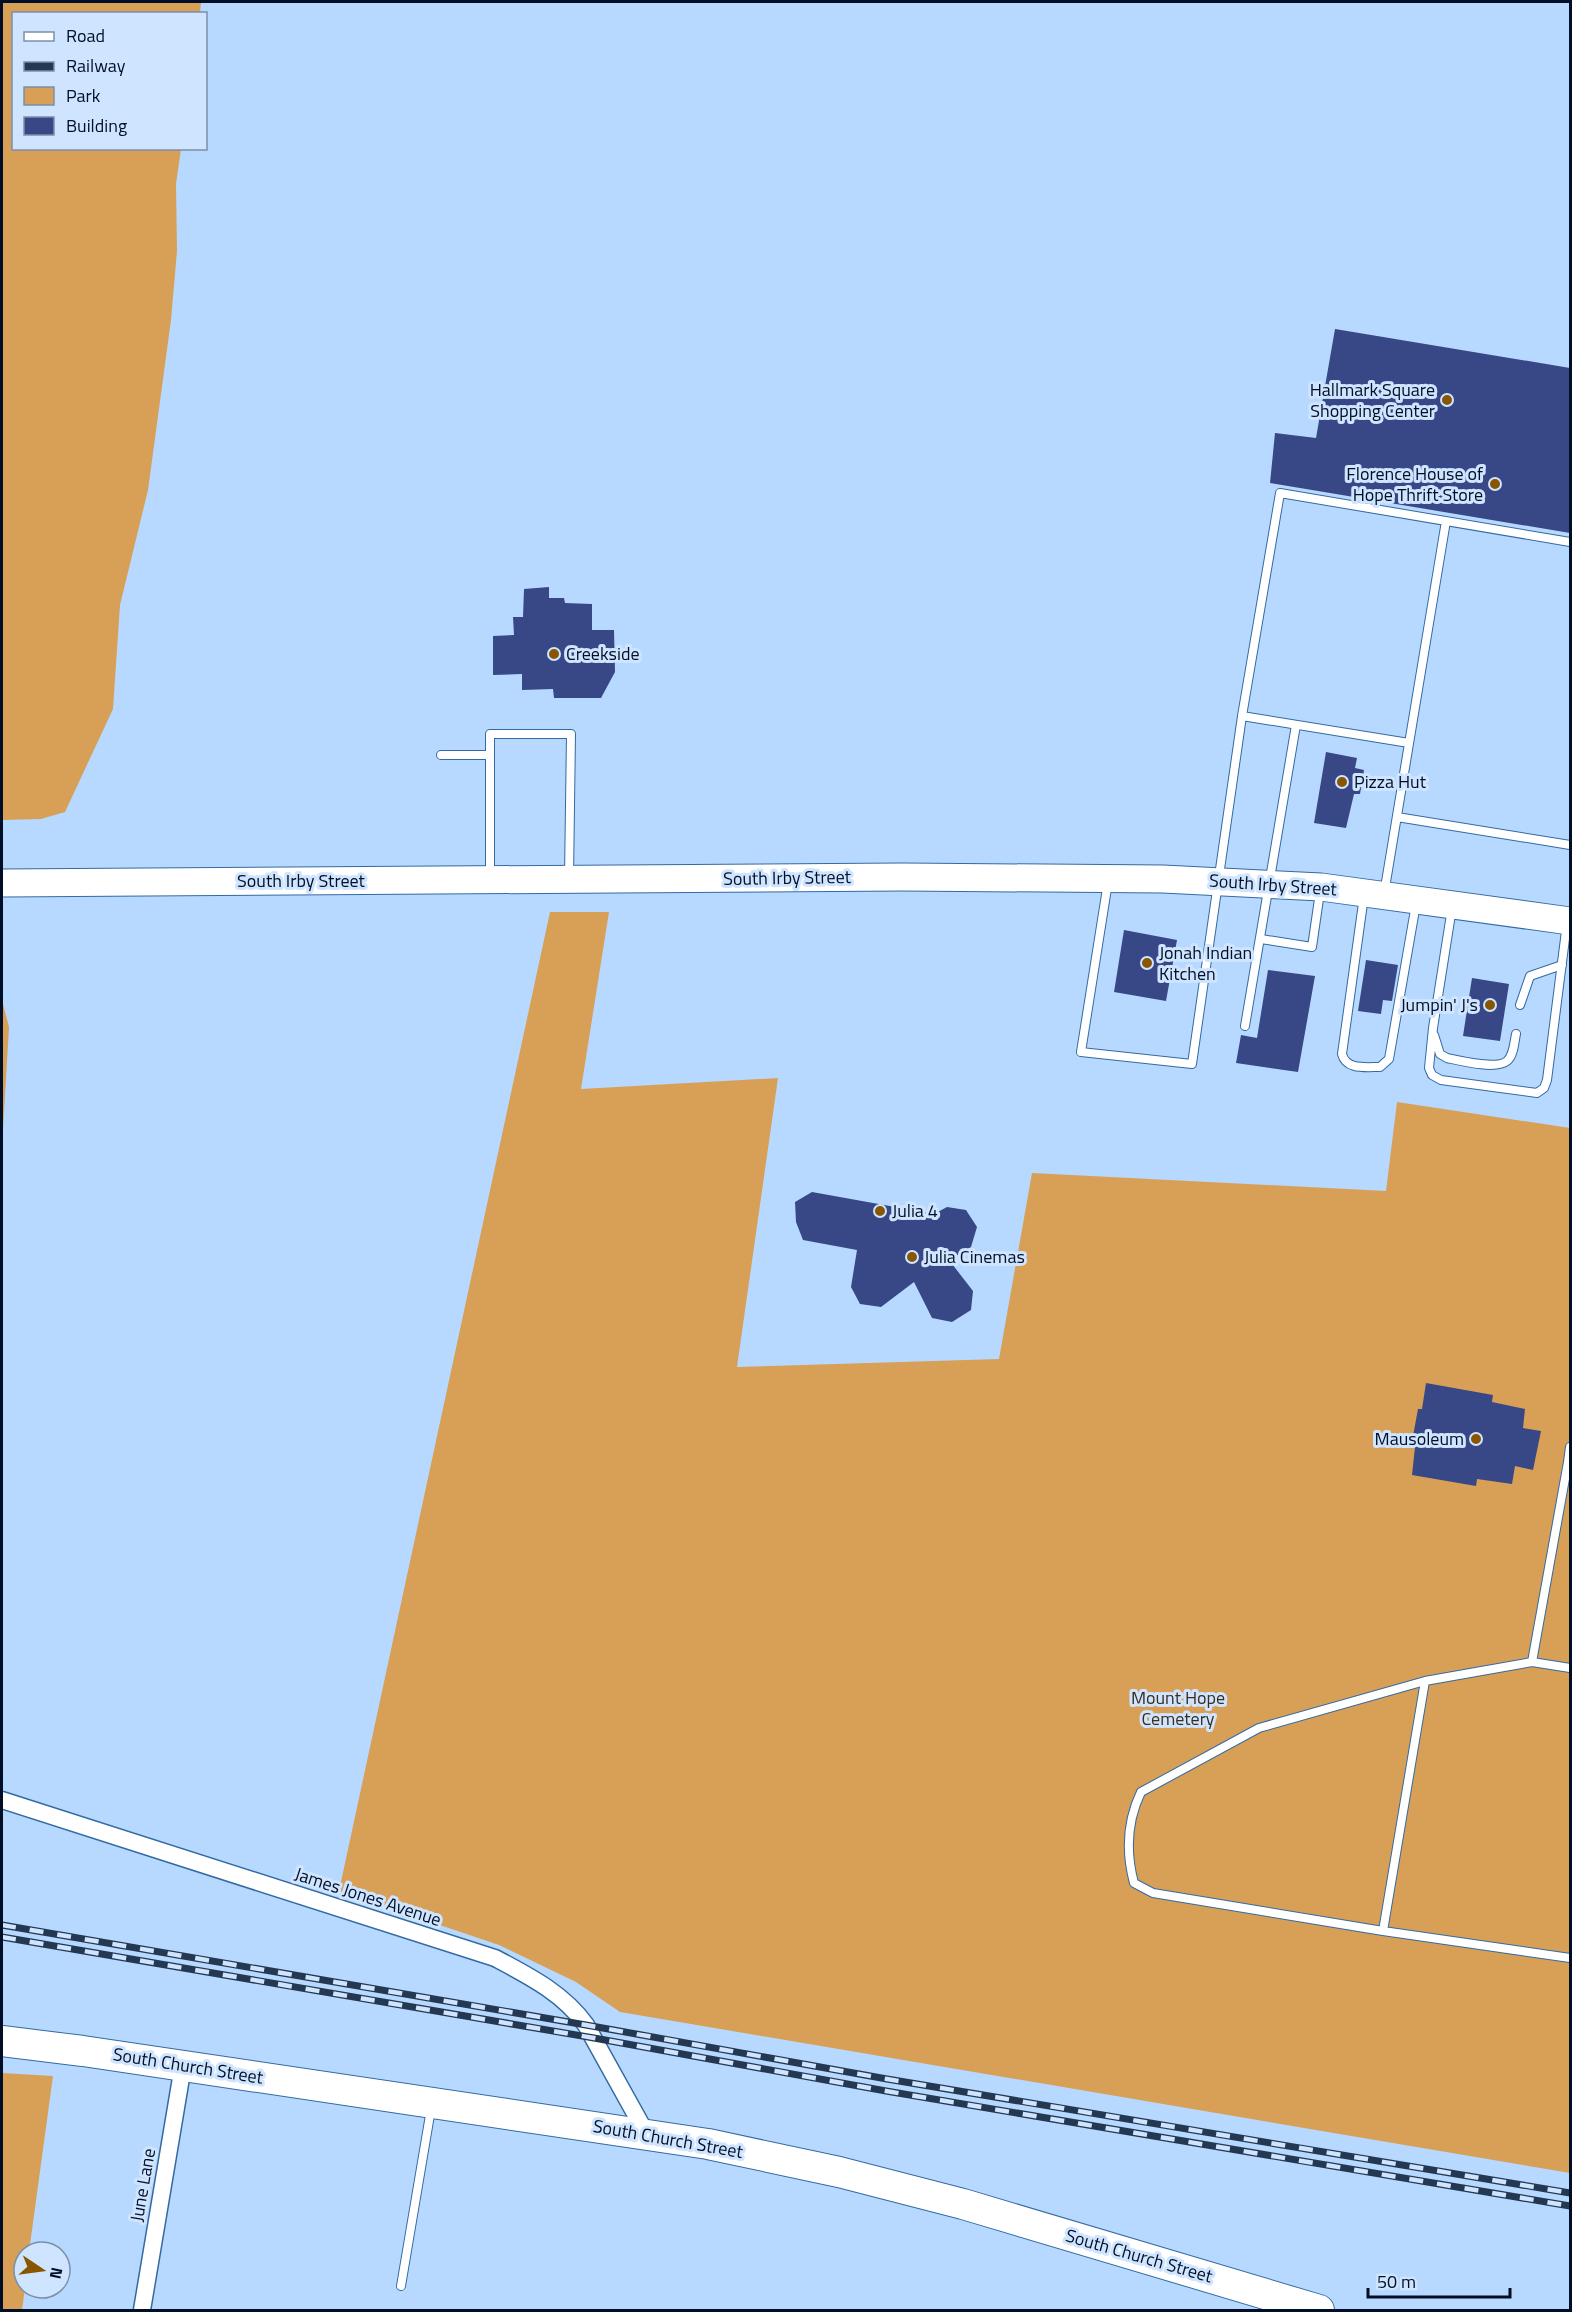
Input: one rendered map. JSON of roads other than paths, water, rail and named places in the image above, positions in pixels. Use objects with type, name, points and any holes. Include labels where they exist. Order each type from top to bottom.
[{"type":"highway","name":"South Church Street","points":[[2,2041],[83,2050],[708,2144],[839,2172],[917,2192],[1320,2310]]},
{"type":"main road","name":"South Irby Street","points":[[2,883],[903,877],[1109,878],[1320,887],[1569,920]]},
{"type":"street","name":"James Jones Avenue","points":[[2,1800],[495,1958],[532,1977],[576,2010],[647,2134]]},
{"type":"street","name":"June Lane","points":[[142,2310],[183,2066]]},
{"type":"lane","points":[[1109,878],[1081,1052],[1192,1064],[1242,716],[1280,493],[1570,542]]},
{"type":"lane","points":[[1417,900],[1389,1059],[1380,1067],[1350,1066],[1344,1061],[1342,1054],[1374,894],[1397,817],[1446,521]]},
{"type":"lane","points":[[1242,716],[1409,742]]},
{"type":"lane","points":[[1245,1026],[1296,725]]},
{"type":"lane","points":[[490,880],[490,734],[571,734],[569,880]]},
{"type":"lane","points":[[441,755],[490,755]]},
{"type":"lane","points":[[1397,817],[1570,845]]},
{"type":"lane","points":[[1261,939],[1312,946],[1320,887]]},
{"type":"lane","points":[[1452,904],[1429,1068],[1432,1075],[1441,1080],[1538,1093],[1544,1088],[1569,920]]},
{"type":"lane","points":[[1520,1005],[1530,976],[1562,964]]},
{"type":"lane","points":[[1433,1028],[1440,1054],[1447,1058],[1497,1066],[1508,1060],[1512,1053],[1515,1034]]},
{"type":"lane","points":[[1532,1662],[1570,1448]]},
{"type":"lane","points":[[1570,1668],[1532,1662],[1425,1681],[1259,1728],[1141,1792],[1134,1807],[1128,1862],[1134,1883],[1153,1893],[1383,1931],[1570,1958]]},
{"type":"lane","points":[[1383,1931],[1425,1681]]},
{"type":"lane","points":[[401,2286],[432,2102]]},
{"type":"railway","points":[[2,1925],[887,2079],[1570,2193]]},
{"type":"railway","points":[[2,1937],[594,2038],[886,2091],[1570,2206]]},
{"type":"place","name":"Hallmark Square Shopping Center","points":[[1447,400]]},
{"type":"place","name":"Florence House of Hope Thrift Store","points":[[1495,484]]},
{"type":"place","name":"Creekside","points":[[554,654]]},
{"type":"place","name":"Pizza Hut","points":[[1342,782]]},
{"type":"place","name":"Jonah Indian Kitchen","points":[[1147,963]]},
{"type":"place","name":"Jumpin' J's","points":[[1490,1005]]},
{"type":"place","name":"Julia 4","points":[[880,1211]]},
{"type":"place","name":"Julia Cinemas","points":[[912,1257]]},
{"type":"place","name":"Mausoleum","points":[[1476,1439]]},
{"type":"park label","name":"Mount Hope Cemetery","points":[[1178,1708]]}]
